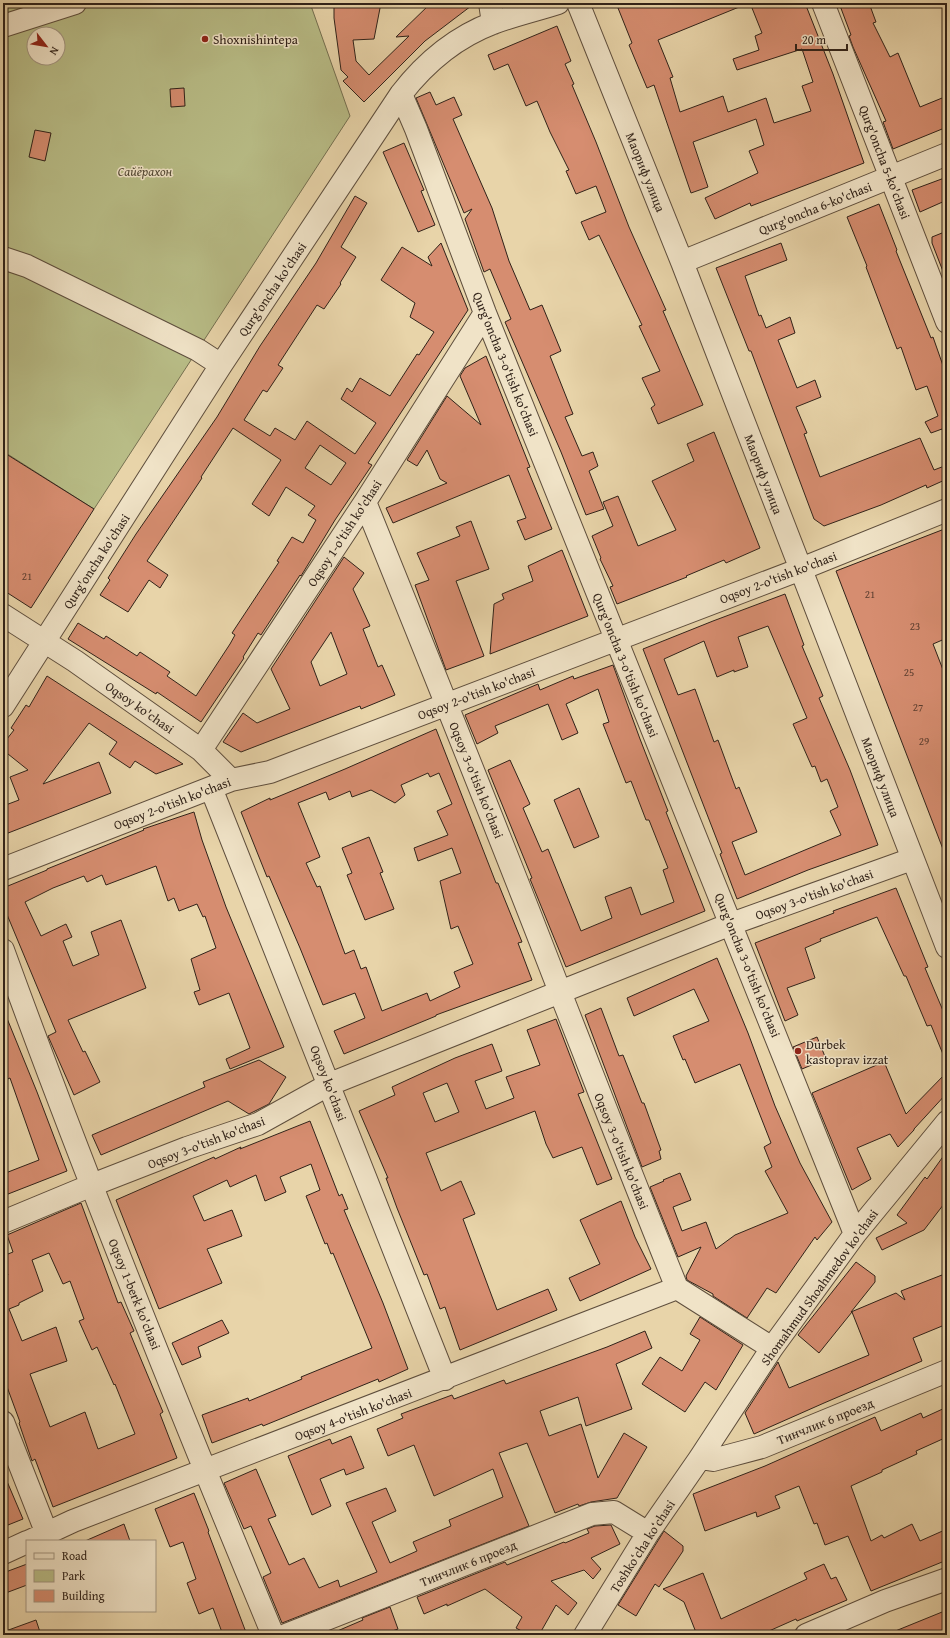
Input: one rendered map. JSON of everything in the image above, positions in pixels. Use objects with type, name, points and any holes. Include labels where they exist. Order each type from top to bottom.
[{"type":"street","points":[[3,26],[75,3]]},
{"type":"street","name":"Qurg'oncha ko'chasi","points":[[3,706],[221,365],[401,94],[426,66],[441,53],[475,31],[492,13],[558,3]]},
{"type":"street","name":"Маориф улица","points":[[578,3],[682,262],[947,947]]},
{"type":"street","name":"Qurg'oncha 5-ko'chasi","points":[[823,3],[947,322]]},
{"type":"street","name":"Qurg'oncha 3-o'tish ko'chasi","points":[[401,94],[416,129],[485,313],[855,1234]]},
{"type":"street","name":"Qurg'oncha 6-ko'chasi","points":[[682,262],[947,154]]},
{"type":"street","points":[[3,258],[27,266],[198,350],[221,365]]},
{"type":"street","name":"Oqsoy 1-o'tish ko'chasi","points":[[201,750],[365,502],[485,313]]},
{"type":"street","name":"Oqsoy 3-o'tish ko'chasi","points":[[365,502],[447,704],[607,1115],[677,1288]]},
{"type":"street","name":"Oqsoy 2-o'tish ko'chasi","points":[[3,869],[221,784],[270,772],[801,569],[947,510]]},
{"type":"street","points":[[3,615],[44,641]]},
{"type":"street","name":"Oqsoy ko'chasi","points":[[44,641],[201,750],[221,784],[330,1084],[445,1378]]},
{"type":"street","name":"Oqsoy 3-o'tish ko'chasi","points":[[3,1222],[187,1148],[258,1124],[330,1084],[560,992],[731,924],[912,859]]},
{"type":"street","name":"Oqsoy 1-berk ko'chasi","points":[[3,950],[42,1059],[205,1471],[273,1635]]},
{"type":"street","name":"Shomahmud Shoahmedov ko'chasi","points":[[700,1458],[772,1348],[855,1234],[947,1122]]},
{"type":"street","points":[[677,1288],[772,1348]]},
{"type":"street","name":"Oqsoy 4-o'tish ko'chasi","points":[[38,1537],[73,1521],[677,1288]]},
{"type":"street","name":"Тинчлик 6 проезд","points":[[700,1458],[713,1460],[762,1447],[947,1371]]},
{"type":"street","points":[[3,1422],[38,1537]]},
{"type":"street","name":"Toshkoʻcha koʻchasi","points":[[585,1635],[648,1533],[700,1458]]},
{"type":"street","name":"Тинчлик 6 проезд","points":[[286,1635],[592,1514],[614,1512],[648,1533]]},
{"type":"street","points":[[3,1553],[26,1542]]},
{"type":"street","points":[[806,1635],[885,1601],[947,1579]]},
{"type":"green space","name":"Сайёрахон","points":[[3,3],[310,3],[350,116],[94,509],[3,452]]},
{"type":"building","points":[[334,3],[381,3],[374,39],[353,40],[356,61],[369,75],[409,36],[396,37],[431,3],[475,3],[425,41],[364,102],[343,81],[348,77],[341,70],[334,18]]},
{"type":"building","points":[[616,3],[749,3],[658,40],[673,77],[670,78],[680,112],[723,96],[728,112],[766,98],[774,123],[811,111],[802,86],[813,82],[802,49],[737,70],[733,59],[759,50],[755,36],[762,33],[750,3],[805,3],[833,74],[864,163],[751,206],[750,203],[715,219],[705,198],[758,173],[749,151],[764,145],[756,119],[693,142],[708,187],[691,193],[654,85],[647,88],[629,45],[632,43]]},
{"type":"building","points":[[839,3],[855,3],[857,7],[869,3],[876,22],[873,23],[890,57],[898,53],[920,107],[947,96],[947,127],[893,149],[883,122],[886,121],[853,47],[849,36],[851,35]]},
{"type":"building","points":[[557,26],[571,61],[565,64],[574,84],[572,85],[629,227],[666,310],[663,311],[703,405],[658,424],[651,408],[655,405],[642,378],[660,371],[639,326],[642,325],[599,235],[589,240],[581,222],[606,212],[596,186],[576,194],[566,171],[569,170],[550,132],[537,101],[526,106],[508,64],[494,70],[488,55]]},
{"type":"building","points":[[184,88],[185,106],[171,107],[170,89]]},
{"type":"building","points":[[430,92],[436,105],[454,97],[462,115],[453,119],[492,208],[509,261],[530,310],[542,305],[561,351],[550,356],[573,414],[565,417],[582,456],[593,452],[598,466],[589,471],[604,509],[586,515],[561,452],[505,322],[511,319],[490,269],[484,272],[465,219],[472,209],[464,213],[416,98]]},
{"type":"building","points":[[35,130],[51,133],[45,161],[29,157]]},
{"type":"building","points":[[404,143],[424,190],[421,191],[435,225],[418,232],[383,152]]},
{"type":"building","points":[[947,177],[947,200],[920,212],[912,190]]},
{"type":"building","points":[[355,196],[367,203],[341,247],[356,257],[340,283],[341,284],[324,309],[317,305],[278,365],[283,368],[267,392],[263,390],[244,420],[270,436],[275,428],[295,440],[307,421],[355,454],[376,423],[341,399],[347,388],[352,392],[360,378],[390,396],[417,354],[419,355],[434,332],[410,317],[415,303],[381,280],[402,247],[432,266],[428,257],[441,243],[468,310],[368,463],[372,465],[335,520],[301,576],[300,575],[261,635],[258,633],[243,657],[244,658],[201,722],[157,692],[156,694],[68,639],[78,623],[104,639],[106,636],[137,656],[140,652],[170,672],[167,676],[196,696],[230,644],[235,635],[232,633],[279,562],[277,561],[292,537],[303,543],[316,520],[308,515],[315,506],[286,487],[269,516],[252,504],[281,460],[233,428],[147,561],[168,575],[160,588],[149,580],[128,612],[100,595],[110,580],[108,578],[136,534],[217,417],[260,346],[316,263]],"holes":[[[320,445],[346,463],[331,485],[305,468]]]},
{"type":"building","points":[[879,204],[931,338],[933,337],[947,377],[947,437],[945,437],[942,429],[931,433],[925,422],[938,416],[927,386],[916,390],[901,347],[897,349],[866,267],[867,266],[847,217]]},
{"type":"building","points":[[947,231],[946,279],[932,243],[932,237]]},
{"type":"building","points":[[781,243],[787,260],[745,276],[759,316],[761,315],[766,328],[790,317],[795,333],[778,340],[797,388],[815,380],[821,397],[796,407],[807,433],[804,434],[820,477],[920,438],[934,470],[947,465],[947,479],[927,488],[926,485],[881,505],[824,526],[814,519],[751,351],[749,351],[716,268]]},
{"type":"building","points":[[486,356],[530,467],[527,468],[552,529],[525,540],[517,521],[526,518],[509,475],[393,523],[386,508],[447,483],[440,479],[427,450],[417,466],[407,460],[447,396],[481,425],[460,376],[465,368]]},
{"type":"building","points":[[714,432],[760,548],[726,563],[724,560],[686,576],[687,577],[617,604],[610,587],[613,586],[600,559],[601,558],[592,536],[613,526],[603,502],[618,496],[638,546],[676,530],[652,481],[694,461],[687,444]]},
{"type":"building","points":[[3,452],[94,509],[31,608],[3,590]]},
{"type":"building","points":[[471,521],[489,569],[456,581],[484,656],[446,670],[415,585],[429,580],[417,553],[460,536],[456,527]]},
{"type":"building","points":[[947,528],[947,638],[933,644],[947,680],[946,857],[836,571]]},
{"type":"building","points":[[562,550],[588,616],[490,654],[494,604],[504,599],[502,594],[533,581],[528,566]]},
{"type":"building","points":[[344,557],[364,573],[353,589],[370,626],[363,629],[378,667],[382,665],[395,695],[361,709],[360,706],[241,752],[223,742],[243,713],[257,723],[290,709],[271,669]],"holes":[[[331,632],[347,674],[320,686],[311,662]]]},
{"type":"building","points":[[785,594],[804,645],[802,646],[823,696],[819,698],[850,770],[878,845],[808,870],[737,899],[720,854],[722,853],[643,649]],"holes":[[[768,626],[807,718],[793,724],[812,767],[815,766],[821,782],[827,779],[838,807],[830,811],[841,835],[745,875],[732,842],[757,832],[739,787],[736,789],[718,740],[714,742],[695,689],[678,695],[664,659],[704,641],[717,677],[734,670],[734,672],[748,667],[738,637]]]},
{"type":"building","points":[[613,665],[668,811],[666,812],[705,911],[566,967],[488,770],[510,760],[530,804],[523,808],[542,852],[548,849],[581,931],[612,918],[605,897],[631,887],[641,915],[674,902],[663,870],[668,868],[649,820],[646,820],[631,781],[626,783],[603,724],[609,722],[598,689],[566,704],[578,733],[562,740],[548,704],[495,726],[498,733],[477,744],[465,715],[538,684],[540,690],[573,676],[574,679]]},
{"type":"building","points":[[47,676],[183,764],[156,774],[135,761],[130,768],[109,754],[117,742],[89,723],[43,784],[99,762],[111,793],[3,835],[3,806],[19,800],[10,777],[28,770],[3,750],[3,744],[14,730],[11,728],[26,705],[29,707]]},
{"type":"building","points":[[436,729],[496,883],[498,883],[522,942],[518,943],[532,980],[436,1015],[344,1054],[334,1031],[365,1018],[355,993],[323,1005],[269,876],[267,877],[241,812],[270,798],[270,800]],"holes":[[[428,773],[430,777],[439,773],[452,804],[437,811],[448,835],[414,848],[418,861],[452,848],[461,873],[440,881],[451,929],[458,926],[473,964],[454,972],[460,987],[430,1001],[427,993],[382,1011],[366,967],[361,969],[354,950],[345,954],[320,886],[317,887],[306,863],[320,857],[298,803],[326,792],[329,800],[350,791],[352,797],[371,790],[395,803],[405,795],[401,785]]]},
{"type":"building","points":[[579,788],[599,837],[574,848],[554,800]]},
{"type":"building","points":[[194,812],[202,840],[226,907],[284,1047],[230,1069],[226,1059],[250,1048],[229,993],[199,1005],[194,992],[200,990],[191,959],[216,948],[205,916],[203,917],[197,904],[179,911],[174,898],[168,901],[156,866],[106,885],[102,875],[87,882],[84,876],[53,888],[25,902],[41,936],[66,924],[72,937],[63,941],[73,966],[99,955],[91,932],[121,920],[146,988],[68,1020],[83,1052],[85,1051],[100,1082],[74,1095],[48,1036],[56,1032],[3,905],[3,888],[144,830],[143,829]]},
{"type":"building","points":[[369,837],[383,872],[380,873],[394,909],[365,920],[347,875],[352,873],[342,848]]},
{"type":"building","points":[[896,888],[928,967],[925,968],[947,1020],[947,1064],[931,1025],[927,1026],[906,976],[904,976],[877,917],[820,939],[821,941],[805,948],[815,978],[787,988],[798,1015],[785,1021],[755,943],[834,913],[833,911]]},
{"type":"building","points":[[717,958],[748,1033],[775,1106],[800,1163],[832,1222],[817,1240],[815,1237],[776,1293],[767,1288],[747,1318],[713,1296],[713,1294],[687,1280],[686,1276],[701,1247],[678,1257],[650,1187],[680,1173],[691,1200],[673,1207],[682,1231],[706,1222],[716,1249],[735,1235],[788,1213],[765,1171],[772,1167],[764,1147],[771,1143],[740,1064],[695,1083],[685,1059],[683,1060],[673,1036],[709,1021],[694,989],[634,1016],[627,998]]},
{"type":"building","points":[[601,1008],[619,1056],[623,1055],[642,1103],[644,1103],[661,1150],[659,1151],[661,1159],[642,1167],[585,1015]]},
{"type":"building","points":[[4,1011],[67,1171],[3,1196],[3,1174],[39,1160],[10,1078],[3,1081]]},
{"type":"building","points":[[556,1019],[584,1092],[578,1094],[612,1179],[597,1185],[582,1147],[553,1158],[546,1144],[535,1111],[426,1153],[441,1191],[461,1181],[475,1214],[463,1219],[497,1310],[548,1289],[557,1310],[460,1350],[445,1307],[440,1309],[427,1274],[424,1275],[397,1208],[386,1178],[388,1178],[359,1111],[395,1095],[392,1087],[455,1058],[492,1044],[502,1071],[475,1081],[486,1109],[514,1098],[506,1077],[540,1065],[527,1030]],"holes":[[[447,1083],[459,1112],[435,1122],[423,1093]]]},
{"type":"building","points":[[817,1037],[826,1059],[802,1069],[793,1047]]},
{"type":"building","points":[[259,1060],[286,1077],[269,1104],[249,1114],[228,1101],[101,1155],[92,1135],[205,1087],[203,1082]]},
{"type":"building","points":[[879,1064],[885,1064],[906,1114],[947,1072],[947,1093],[898,1147],[890,1134],[857,1148],[871,1179],[852,1190],[812,1093]]},
{"type":"building","points":[[310,1121],[339,1196],[342,1194],[348,1209],[344,1210],[383,1303],[408,1369],[379,1382],[378,1379],[263,1426],[262,1424],[212,1443],[202,1415],[248,1398],[249,1401],[302,1379],[301,1377],[372,1348],[333,1253],[331,1254],[327,1243],[325,1244],[306,1196],[320,1190],[311,1164],[280,1177],[286,1192],[265,1201],[256,1175],[230,1187],[227,1180],[193,1196],[204,1221],[232,1210],[242,1236],[207,1249],[222,1283],[159,1309],[116,1200],[214,1157],[215,1159],[241,1147],[240,1149]]},
{"type":"building","points":[[947,1151],[947,1200],[924,1230],[882,1250],[876,1238],[907,1223],[897,1215],[925,1177],[927,1179]]},
{"type":"building","points":[[621,1201],[635,1237],[651,1269],[580,1301],[569,1278],[600,1264],[580,1220]]},
{"type":"building","points":[[81,1203],[118,1303],[121,1302],[134,1331],[130,1333],[163,1412],[160,1414],[177,1458],[53,1507],[35,1459],[32,1461],[19,1423],[20,1422],[3,1376],[3,1277],[8,1275],[3,1263],[3,1256],[13,1252],[7,1235]],"holes":[[[49,1253],[63,1284],[70,1281],[84,1319],[79,1321],[92,1350],[97,1347],[114,1385],[115,1384],[135,1434],[98,1449],[85,1412],[50,1427],[30,1374],[67,1361],[56,1327],[22,1341],[9,1309],[43,1291],[32,1260]]]},
{"type":"building","points":[[856,1262],[875,1276],[875,1282],[851,1312],[896,1293],[905,1300],[901,1291],[942,1275],[947,1288],[947,1324],[913,1338],[922,1361],[754,1434],[745,1413],[778,1362],[789,1388],[869,1355],[852,1312],[819,1353],[798,1335]]},
{"type":"building","points":[[700,1317],[743,1345],[716,1390],[705,1382],[685,1412],[642,1384],[660,1357],[682,1371],[700,1340],[690,1334]]},
{"type":"building","points":[[222,1320],[229,1333],[198,1347],[201,1357],[182,1365],[172,1343]]},
{"type":"building","points":[[645,1331],[652,1348],[616,1364],[632,1409],[586,1426],[578,1397],[540,1411],[549,1436],[581,1424],[598,1478],[624,1433],[647,1447],[617,1498],[591,1502],[579,1506],[578,1504],[555,1513],[527,1443],[499,1453],[529,1526],[282,1623],[263,1577],[271,1573],[251,1526],[244,1529],[224,1483],[256,1469],[276,1516],[268,1519],[289,1565],[304,1558],[319,1588],[338,1580],[340,1587],[377,1572],[346,1503],[386,1488],[396,1511],[372,1522],[390,1563],[417,1551],[413,1542],[451,1526],[449,1520],[503,1497],[493,1469],[434,1496],[414,1445],[388,1456],[377,1429],[403,1418],[401,1414],[452,1395],[454,1399],[504,1380],[506,1384],[607,1347]]},
{"type":"building","points":[[947,1407],[947,1437],[916,1451],[917,1454],[882,1470],[882,1472],[851,1486],[871,1541],[882,1535],[884,1538],[912,1524],[920,1541],[947,1529],[947,1560],[871,1591],[848,1536],[825,1545],[817,1523],[814,1524],[799,1486],[775,1496],[780,1508],[757,1517],[756,1512],[705,1531],[693,1494],[765,1466],[875,1417],[881,1431],[921,1413],[923,1418]]},
{"type":"building","points":[[351,1436],[364,1468],[346,1475],[344,1469],[320,1479],[331,1506],[312,1515],[288,1456],[330,1439],[332,1444]]},
{"type":"building","points":[[3,1472],[23,1519],[3,1527]]},
{"type":"building","points":[[194,1493],[247,1635],[223,1635],[213,1608],[199,1614],[187,1583],[196,1579],[183,1542],[170,1547],[155,1509]]},
{"type":"building","points":[[124,1524],[130,1540],[87,1540]]},
{"type":"building","points":[[611,1525],[620,1544],[591,1558],[601,1569],[593,1579],[584,1570],[551,1581],[577,1603],[568,1615],[556,1605],[539,1635],[529,1635],[516,1628],[522,1617],[485,1589],[447,1606],[447,1604],[424,1614],[417,1597],[505,1562],[507,1565],[564,1542],[565,1543],[589,1533],[587,1529],[595,1526]]},
{"type":"building","points":[[664,1531],[683,1546],[683,1551],[659,1587],[655,1584],[636,1616],[618,1605]]},
{"type":"building","points":[[26,1564],[26,1585],[3,1594],[3,1573]]},
{"type":"building","points":[[824,1564],[831,1579],[836,1577],[847,1600],[797,1621],[796,1619],[760,1635],[697,1635],[684,1602],[663,1589],[703,1573],[721,1619],[807,1579],[804,1573]]},
{"type":"building","points":[[390,1607],[398,1629],[381,1635],[328,1635],[363,1620],[362,1618]]},
{"type":"building","points":[[947,1610],[947,1635],[888,1635],[888,1634]]},
{"type":"building","points":[[36,1620],[41,1635],[3,1635],[3,1632]]},
{"type":"place","name":"Shoxnishintepa","points":[[205,39]]},
{"type":"place","name":"Durbek kastoprav izzat","points":[[798,1051]]}]
